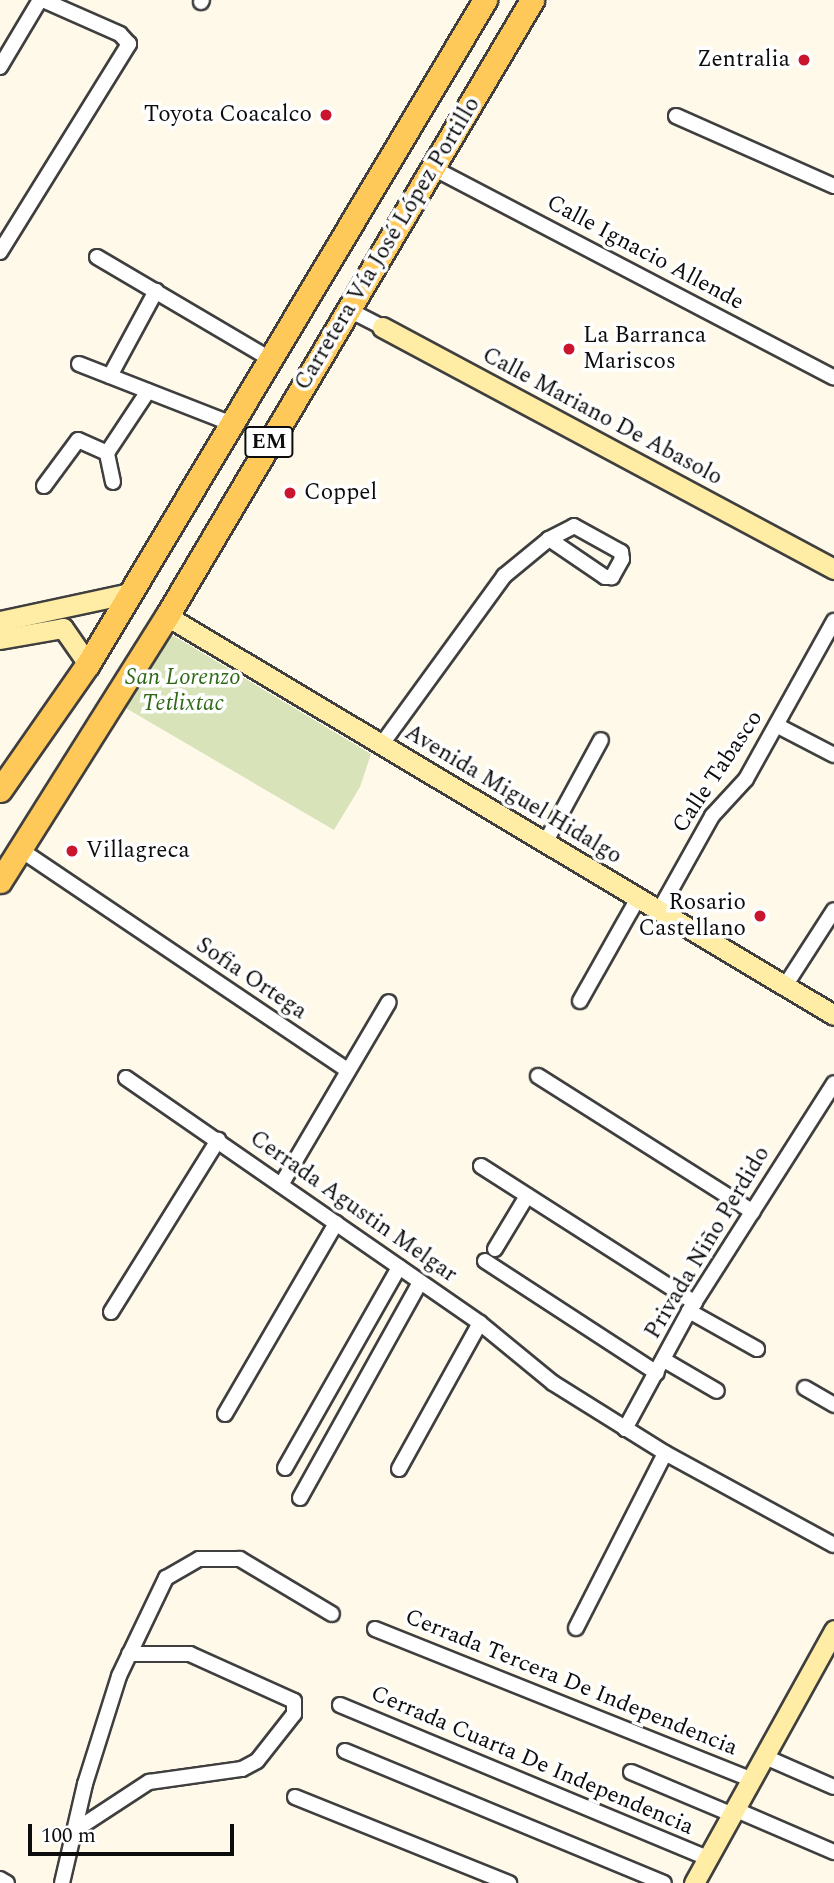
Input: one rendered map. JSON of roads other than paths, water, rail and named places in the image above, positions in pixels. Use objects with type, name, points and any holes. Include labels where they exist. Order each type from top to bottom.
[{"type":"main road","name":"Carretera Vía José López Portillo","points":[[0,790],[88,664],[485,0]]},
{"type":"main road","name":"Carretera Vía José López Portillo","points":[[0,881],[167,616],[533,0]]},
{"type":"street","points":[[0,67],[42,0],[120,34],[129,44],[0,252]]},
{"type":"street","points":[[676,116],[834,186]]},
{"type":"street","name":"Calle Ignacio Allende","points":[[435,169],[834,378]]},
{"type":"street","points":[[97,257],[270,359]]},
{"type":"street","points":[[110,376],[156,291]]},
{"type":"street","name":"Calle Mariano De Abasolo","points":[[347,309],[834,569]]},
{"type":"street","points":[[79,364],[232,424]]},
{"type":"street","points":[[113,482],[107,453],[148,391]]},
{"type":"street","points":[[44,486],[78,440],[107,453]]},
{"type":"street","points":[[382,744],[504,576],[549,539],[574,526],[621,552],[622,559],[612,577],[605,577],[549,539]]},
{"type":"street","points":[[0,621],[131,593]]},
{"type":"street","name":"Avenida Miguel Hidalgo","points":[[167,616],[834,1015]]},
{"type":"street","name":"Calle Tabasco","points":[[659,911],[712,816],[746,779],[778,726],[834,621]]},
{"type":"street","points":[[0,639],[62,628],[88,664]]},
{"type":"street","points":[[778,726],[834,755]]},
{"type":"street","points":[[545,843],[601,740]]},
{"type":"street","name":"Sofia Ortega","points":[[21,850],[347,1070]]},
{"type":"street","points":[[580,1001],[638,898]]},
{"type":"street","points":[[785,986],[834,910]]},
{"type":"street","points":[[281,1185],[389,1002]]},
{"type":"street","points":[[538,1076],[753,1212]]},
{"type":"street","points":[[126,1078],[218,1140]]},
{"type":"street","name":"Privada Niño Perdido","points":[[625,1429],[692,1307],[834,1083]]},
{"type":"street","name":"Cerrada Agustin Melgar","points":[[111,1312],[218,1140],[480,1323],[553,1383],[665,1453],[834,1545]]},
{"type":"street","points":[[481,1166],[757,1349]]},
{"type":"street","points":[[495,1249],[527,1196]]},
{"type":"street","points":[[225,1414],[336,1223]]},
{"type":"street","points":[[485,1261],[660,1367],[717,1391]]},
{"type":"street","points":[[285,1468],[399,1267]]},
{"type":"street","points":[[300,1498],[420,1282]]},
{"type":"street","points":[[399,1469],[480,1323]]},
{"type":"street","points":[[805,1388],[834,1405]]},
{"type":"street","points":[[576,1628],[665,1453]]},
{"type":"street","points":[[62,1883],[97,1748],[130,1654],[166,1578],[199,1559],[240,1559],[332,1614]]},
{"type":"street","name":"Cerrada Tercera De Independencia","points":[[375,1629],[750,1779]]},
{"type":"street","points":[[694,1883],[834,1630]]},
{"type":"street","points":[[74,1832],[149,1782],[242,1769],[257,1761],[294,1714],[294,1701],[190,1654],[130,1654]]},
{"type":"street","name":"Cerrada Cuarta De Independencia","points":[[340,1706],[707,1858]]},
{"type":"street","points":[[345,1751],[664,1883]]},
{"type":"street","points":[[762,1756],[834,1787]]},
{"type":"street","points":[[631,1772],[834,1852]]},
{"type":"street","points":[[295,1797],[509,1883]]},
{"type":"place","name":"Zentralia","points":[[804,60]]},
{"type":"place","name":"Toyota Coacalco","points":[[326,115]]},
{"type":"place","name":"La Barranca Mariscos","points":[[569,349]]},
{"type":"place","name":"Coppel","points":[[290,493]]},
{"type":"place","name":"Villagreca","points":[[72,851]]},
{"type":"place","name":"Rosario Castellano","points":[[760,916]]},
{"type":"park label","name":"San Lorenzo Tetlixtac","points":[[183,691]]}]
